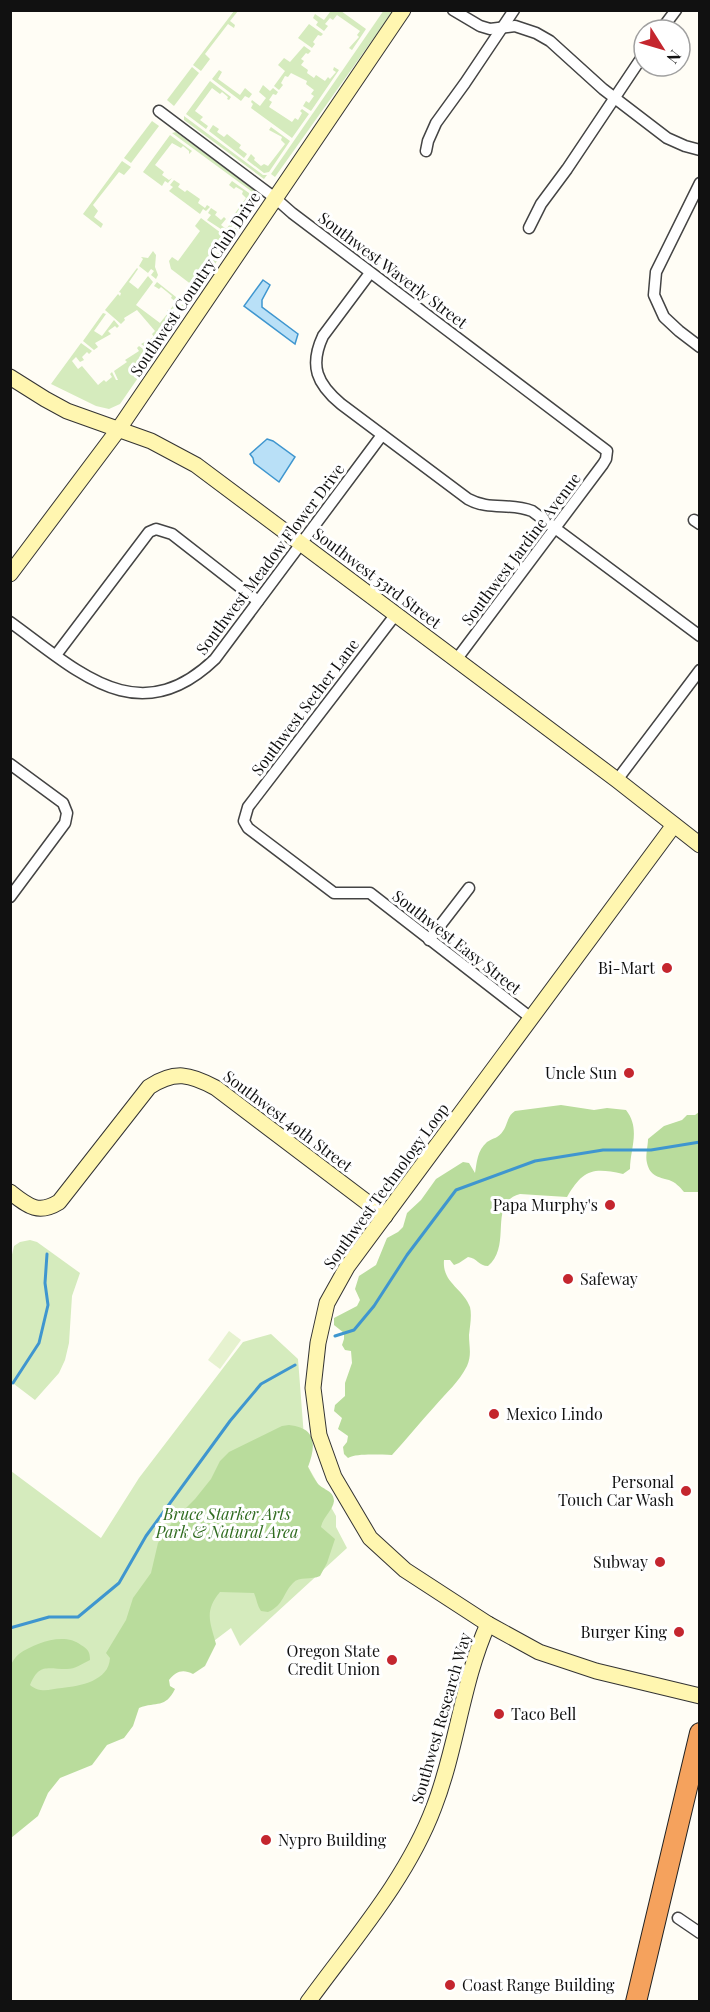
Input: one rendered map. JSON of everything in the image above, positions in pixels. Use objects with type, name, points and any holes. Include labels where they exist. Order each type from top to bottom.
[{"type":"highway","points":[[636,2001],[699,1733]]},
{"type":"street","name":"Southwest Country Club Drive","points":[[10,574],[118,429],[404,10]]},
{"type":"street","points":[[453,10],[480,26],[490,29],[523,28],[550,41],[613,98],[667,138],[699,150]]},
{"type":"street","points":[[426,151],[436,123],[514,10]]},
{"type":"street","points":[[529,228],[541,204],[632,71]]},
{"type":"street","name":"Southwest Waverly Street","points":[[159,111],[370,273],[591,438],[604,448],[607,454]]},
{"type":"street","points":[[699,183],[656,272],[654,295],[664,317],[699,346]]},
{"type":"street","points":[[370,273],[318,347],[316,366],[321,383],[327,391],[382,435],[477,504],[491,507],[519,507],[532,511],[699,636]]},
{"type":"street","name":"Southwest 53rd Street","points":[[10,377],[68,411],[151,441],[185,458],[617,780],[699,845]]},
{"type":"street","name":"Southwest Meadow Flower Drive","points":[[10,622],[94,681],[110,688],[140,693],[174,687],[203,671],[215,659],[382,435]]},
{"type":"street","name":"Southwest Jardine Avenue","points":[[456,660],[603,464],[607,454]]},
{"type":"street","points":[[56,655],[149,532],[156,529],[172,534],[258,601]]},
{"type":"street","name":"Southwest Secher Lane","points":[[244,821],[248,807],[396,614]]},
{"type":"street","points":[[617,780],[699,670]]},
{"type":"street","points":[[10,764],[63,803],[67,813],[65,823],[10,897]]},
{"type":"street","name":"Southwest Easy Street","points":[[244,821],[248,828],[334,893],[370,893],[531,1018]]},
{"type":"street","name":"Southwest Technology Loop","points":[[674,825],[347,1268],[327,1303],[318,1343],[313,1388],[319,1435],[334,1477],[370,1538],[405,1570],[488,1624],[539,1652],[567,1662],[699,1696]]},
{"type":"street","points":[[429,940],[469,888]]},
{"type":"street","name":"Southwest 49th Street","points":[[10,1192],[35,1208],[51,1207],[59,1202],[148,1088],[160,1080],[181,1075],[198,1079],[216,1088],[385,1216]]},
{"type":"street","name":"Southwest Research Way","points":[[308,2001],[383,1899],[410,1859],[426,1828],[446,1773],[477,1647],[488,1624]]},
{"type":"street","points":[[678,1918],[699,1933]]},
{"type":"green space","points":[[384,10],[393,11],[275,177],[271,174]]},
{"type":"green space","points":[[234,11],[238,11],[230,21],[235,25],[234,28],[228,24],[205,54],[210,59],[201,71],[193,65]]},
{"type":"green space","points":[[328,11],[341,11],[366,29],[352,50],[349,48],[359,37],[357,35],[360,31],[337,15],[325,24],[328,26],[324,31],[316,25],[318,22],[313,18],[315,14],[324,20],[330,12]]},
{"type":"green space","points":[[309,24],[323,34],[318,35],[312,48],[298,38]]},
{"type":"green space","points":[[304,46],[311,51],[301,59],[304,61],[301,65],[314,78],[316,75],[325,81],[336,72],[333,70],[334,67],[339,70],[311,111],[303,106],[306,101],[309,103],[314,96],[311,94],[314,90],[306,84],[307,81],[291,73],[288,77],[285,76],[279,90],[274,86],[285,71],[278,65],[284,58],[290,62]]},
{"type":"green space","points":[[192,67],[199,73],[174,106],[167,100]]},
{"type":"green space","points":[[219,70],[222,72],[218,79],[240,95],[245,88],[252,94],[249,98],[245,96],[241,101],[212,79]]},
{"type":"green space","points":[[210,81],[231,97],[229,100],[222,92],[220,94],[212,88],[195,111],[203,117],[200,120],[208,126],[206,129],[186,114]]},
{"type":"green space","points":[[263,85],[270,91],[273,88],[278,92],[276,95],[273,94],[269,100],[272,102],[269,107],[292,122],[295,118],[298,120],[302,109],[309,114],[292,138],[251,108],[252,100],[260,106],[266,98],[259,92]]},
{"type":"green space","points":[[184,116],[263,175],[267,175],[264,179],[184,120]]},
{"type":"green space","points":[[152,121],[159,126],[131,163],[124,158]]},
{"type":"green space","points":[[213,125],[224,137],[227,134],[241,145],[239,148],[247,154],[244,158],[209,131]]},
{"type":"green space","points":[[271,127],[290,141],[269,172],[264,173],[247,160],[251,154],[261,166],[264,164],[268,166],[285,144],[281,140],[282,137],[269,130]]},
{"type":"green space","points":[[176,132],[256,191],[252,196],[251,191],[172,133]]},
{"type":"green space","points":[[170,135],[192,151],[189,154],[183,146],[181,148],[172,143],[155,165],[164,172],[162,175],[169,180],[172,178],[168,183],[165,181],[162,186],[143,172]]},
{"type":"green space","points":[[122,161],[131,167],[124,175],[119,172],[93,205],[98,211],[94,217],[103,224],[101,228],[83,214]]},
{"type":"green space","points":[[174,180],[180,184],[178,187],[200,199],[198,203],[205,208],[207,205],[210,207],[206,211],[203,209],[200,214],[169,191],[173,187],[170,185]]},
{"type":"green space","points":[[232,181],[249,193],[251,199],[227,233],[207,220],[211,215],[208,213],[211,208],[217,212],[215,215],[221,220],[224,217],[226,219],[221,225],[226,229],[233,221],[231,219],[246,198],[242,194],[243,191],[229,185]]},
{"type":"green space","points":[[253,201],[257,204],[201,284],[195,286]]},
{"type":"green space","points":[[201,218],[225,236],[192,285],[171,269],[169,261],[172,257],[178,261],[200,231],[195,226]]},
{"type":"green space","points":[[153,251],[156,255],[155,267],[158,275],[156,279],[151,275],[154,271],[151,269],[148,273],[139,266],[143,259],[141,257],[148,258]]},
{"type":"green space","points":[[137,268],[129,282],[138,289],[148,276],[153,282],[136,305],[160,323],[168,313],[167,310],[169,311],[176,302],[161,287],[159,289],[154,286],[157,282],[181,301],[164,326],[166,327],[186,299],[188,303],[120,404],[109,409],[96,406],[51,384],[81,343],[92,351],[89,354],[87,352],[82,357],[84,360],[80,362],[76,357],[72,361],[78,369],[82,366],[98,385],[112,377],[110,374],[112,372],[118,380],[114,371],[139,351],[137,348],[139,346],[146,351],[148,349],[141,344],[154,337],[152,334],[155,331],[137,310],[124,318],[121,324],[105,310],[118,294],[120,296],[119,292]]},
{"type":"green space","points":[[103,313],[106,314],[94,331],[102,336],[114,320],[119,326],[117,328],[115,326],[108,331],[111,334],[95,343],[98,347],[94,350],[83,341]]},
{"type":"green space","points":[[561,1105],[594,1110],[607,1108],[626,1110],[634,1132],[630,1169],[623,1174],[603,1171],[589,1173],[578,1181],[567,1197],[520,1194],[510,1199],[505,1206],[499,1247],[488,1266],[468,1257],[454,1265],[450,1260],[444,1260],[446,1274],[470,1307],[469,1362],[456,1382],[392,1455],[363,1455],[348,1458],[344,1454],[343,1447],[348,1436],[338,1429],[342,1418],[334,1411],[335,1405],[345,1396],[345,1383],[352,1363],[351,1351],[345,1350],[342,1345],[344,1333],[334,1325],[334,1318],[357,1306],[360,1300],[355,1289],[359,1276],[376,1265],[387,1238],[403,1227],[407,1213],[421,1200],[436,1179],[463,1162],[469,1163],[475,1173],[481,1149],[487,1142],[498,1137],[512,1113]]},
{"type":"green space","points":[[699,1112],[699,1192],[684,1192],[673,1182],[658,1177],[650,1171],[646,1160],[648,1139],[664,1126]]},
{"type":"green space","points":[[30,1240],[37,1242],[80,1273],[72,1296],[69,1343],[65,1360],[59,1373],[35,1400],[10,1381],[11,1259],[14,1246]]},
{"type":"green space","points":[[229,1331],[241,1340],[220,1369],[208,1360]]},
{"type":"green space","name":"Bruce Starker Arts Park & Natural Area","points":[[271,1334],[298,1359],[306,1463],[336,1516],[336,1527],[347,1548],[240,1646],[231,1628],[181,1666],[40,1796],[11,1833],[11,1471],[101,1538],[139,1478],[243,1342]]},
{"type":"green space","points":[[289,1425],[305,1430],[309,1434],[313,1445],[308,1467],[318,1484],[334,1498],[321,1527],[335,1539],[320,1576],[296,1581],[277,1606],[268,1612],[261,1611],[254,1593],[220,1592],[210,1611],[210,1623],[216,1644],[205,1666],[193,1674],[183,1671],[174,1675],[169,1680],[170,1686],[175,1689],[168,1699],[139,1708],[133,1726],[124,1738],[107,1745],[92,1765],[60,1778],[48,1793],[38,1816],[11,1838],[10,1666],[14,1659],[41,1643],[66,1639],[85,1648],[90,1660],[70,1669],[40,1670],[30,1685],[42,1690],[69,1687],[85,1684],[105,1672],[110,1658],[106,1653],[126,1620],[133,1598],[151,1573],[158,1543],[173,1521],[195,1499],[211,1479],[220,1461],[229,1452],[282,1426]]},
{"type":"water","points":[[263,280],[270,285],[262,300],[262,307],[298,334],[295,344],[244,306]]},
{"type":"water","points":[[267,439],[295,457],[279,482],[254,463],[250,454]]},
{"type":"waterway","points":[[335,1336],[354,1330],[374,1306],[407,1255],[456,1190],[535,1161],[603,1150],[651,1150],[700,1142]]},
{"type":"waterway","points":[[13,1383],[39,1343],[48,1305],[45,1283],[47,1254]]},
{"type":"waterway","points":[[10,1628],[49,1617],[78,1617],[119,1583],[146,1536],[230,1421],[261,1384],[295,1365]]},
{"type":"place","name":"Bi-Mart","points":[[667,968]]},
{"type":"place","name":"Uncle Sun","points":[[629,1073]]},
{"type":"place","name":"Papa Murphy's","points":[[610,1205]]},
{"type":"place","name":"Safeway","points":[[568,1279]]},
{"type":"place","name":"Mexico Lindo","points":[[494,1414]]},
{"type":"place","name":"Personal Touch Car Wash","points":[[686,1491]]},
{"type":"place","name":"Subway","points":[[660,1562]]},
{"type":"place","name":"Burger King","points":[[679,1632]]},
{"type":"place","name":"Oregon State Credit Union","points":[[392,1660]]},
{"type":"place","name":"Taco Bell","points":[[499,1714]]},
{"type":"place","name":"Nypro Building","points":[[266,1840]]},
{"type":"place","name":"Coast Range Building","points":[[450,1985]]}]
